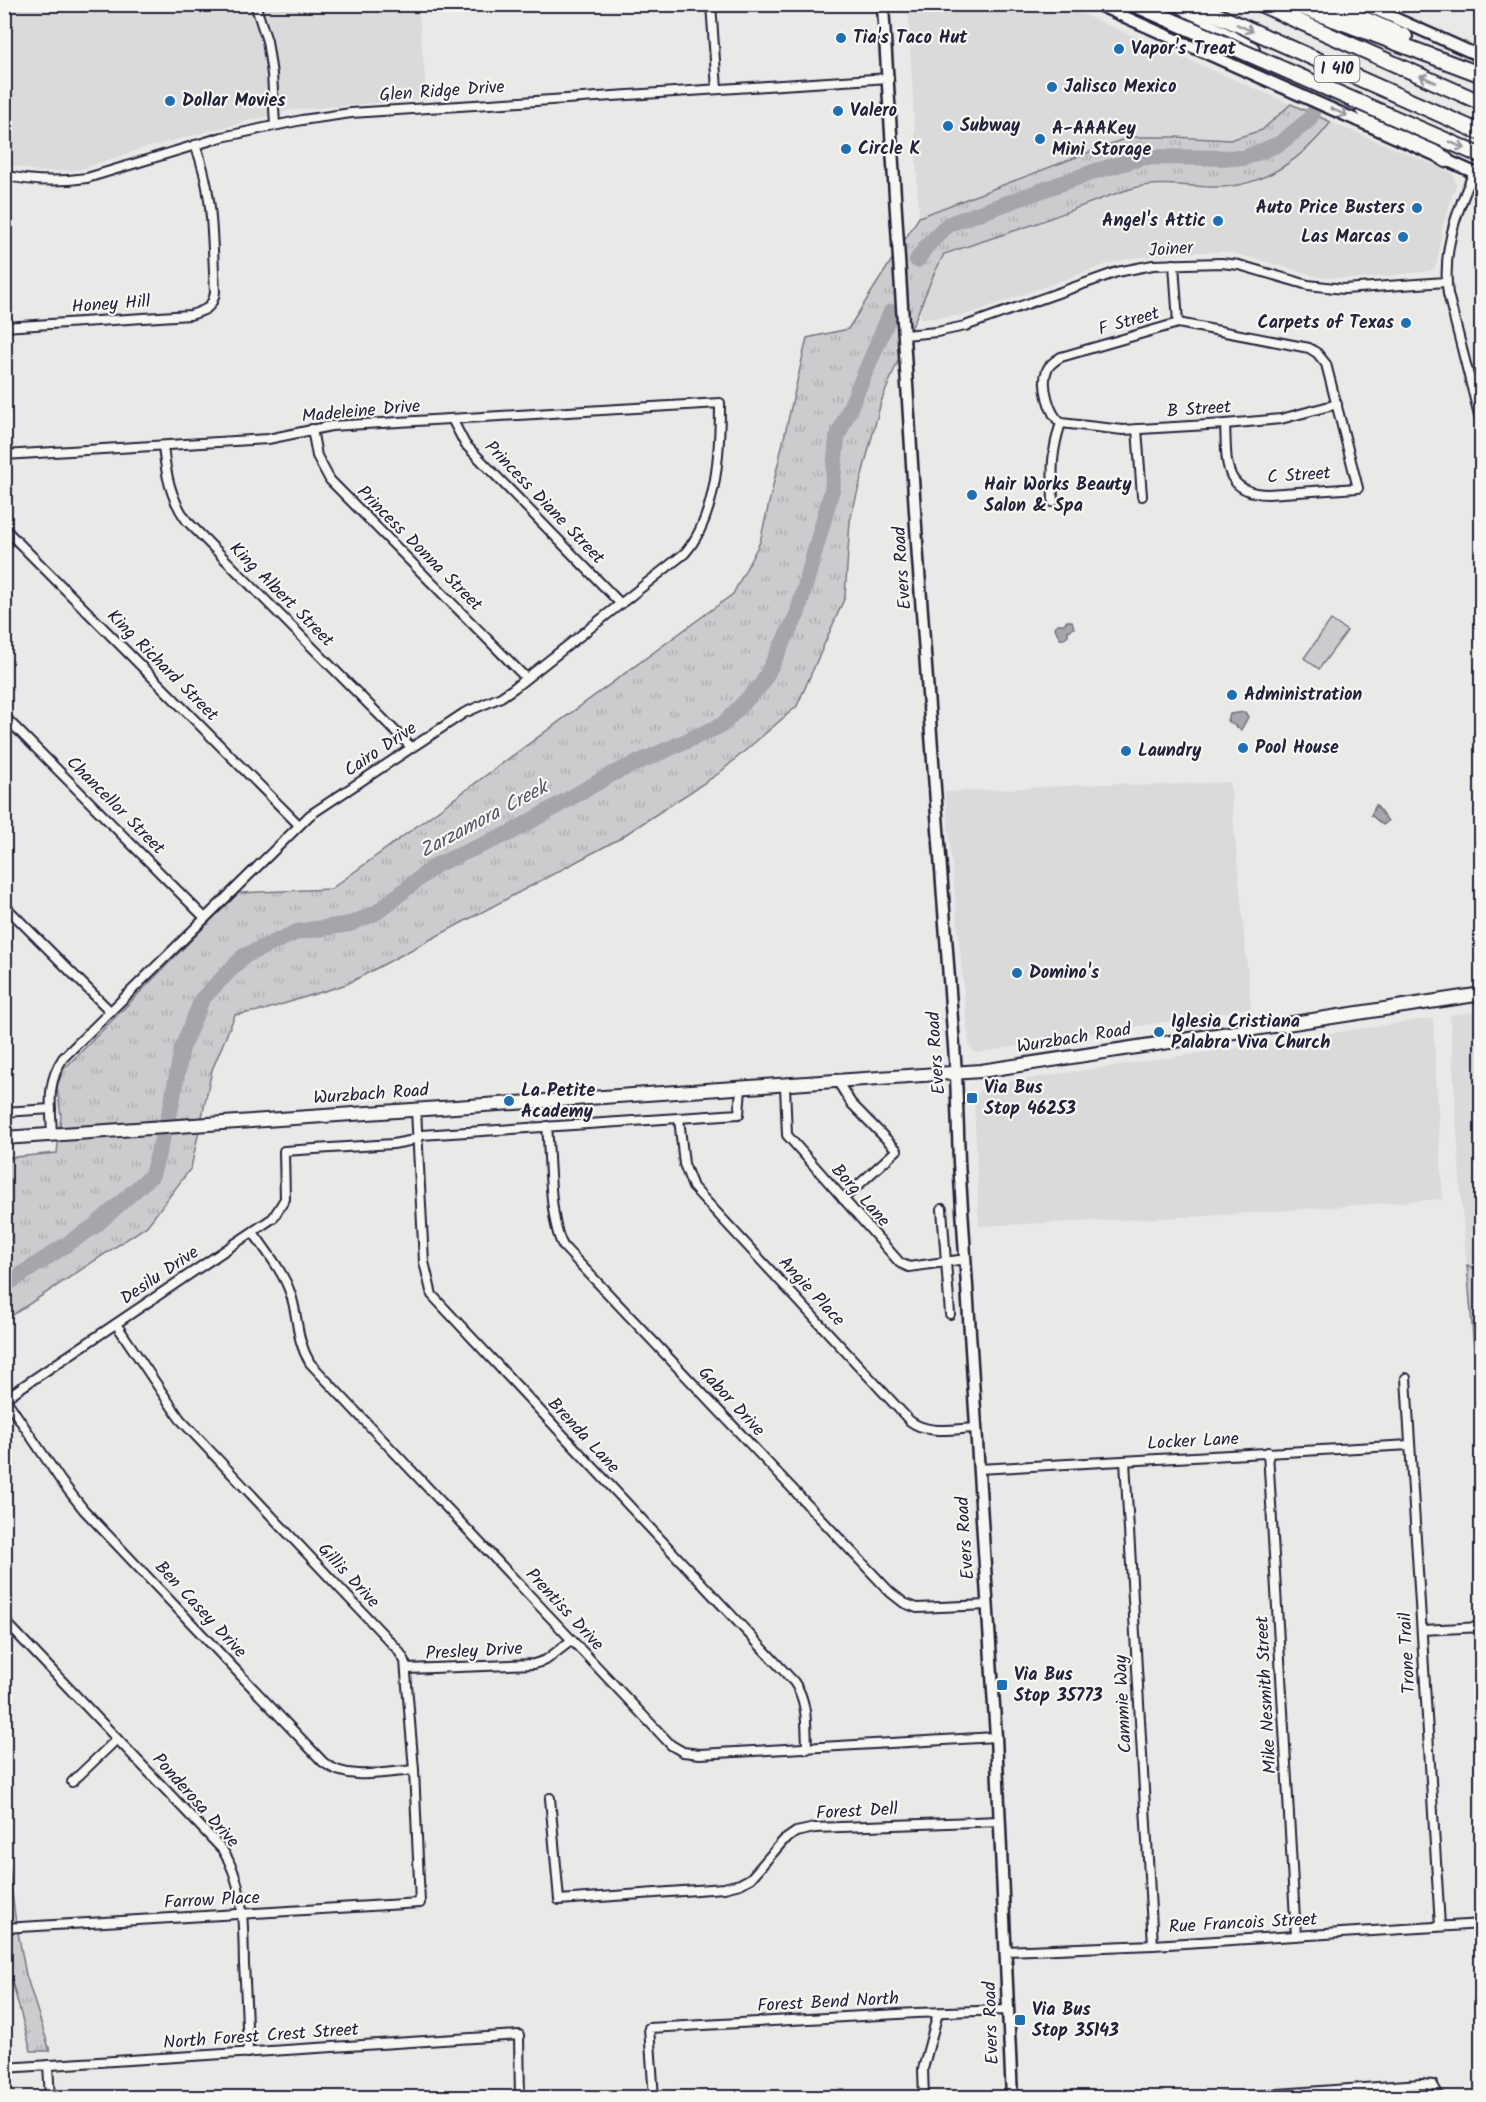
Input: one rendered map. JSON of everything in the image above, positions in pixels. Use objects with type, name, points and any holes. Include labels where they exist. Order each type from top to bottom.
[{"type":"highway","points":[[1134,4],[1482,156]]},
{"type":"highway","points":[[1180,4],[1208,26],[1422,142],[1446,160]]},
{"type":"highway","name":"I 410","points":[[1192,4],[1482,133]]},
{"type":"highway","name":"I 410","points":[[1260,4],[1482,102]]},
{"type":"highway","points":[[1293,4],[1482,72]]},
{"type":"highway","points":[[1330,4],[1482,72]]},
{"type":"main road","points":[[1096,4],[1478,174]]},
{"type":"main road","points":[[1363,4],[1482,57]]},
{"type":"main road","name":"Evers Road","points":[[883,5],[956,1073],[975,1428],[996,1737],[1011,2097]]},
{"type":"main road","name":"Wurzbach Road","points":[[4,1138],[956,1073],[1482,994]]},
{"type":"street","points":[[255,4],[267,41],[272,74],[274,125]]},
{"type":"street","points":[[711,4],[717,88]]},
{"type":"street","name":"Glen Ridge Drive","points":[[4,175],[37,181],[69,181],[274,125],[351,113],[889,78]]},
{"type":"street","name":"Honey Hill","points":[[4,327],[190,315],[203,311],[214,302],[209,194],[195,145]]},
{"type":"street","points":[[1478,174],[1460,205],[1449,240],[1446,282],[1482,427]]},
{"type":"street","points":[[1174,264],[1178,323]]},
{"type":"street","name":"Joiner","points":[[904,335],[937,332],[965,326],[1117,272],[1174,264],[1239,265],[1326,288],[1362,289],[1446,282]]},
{"type":"street","name":"F Street","points":[[1061,423],[1049,406],[1046,380],[1047,370],[1061,357],[1178,323],[1309,348],[1317,353],[1326,364],[1358,488]]},
{"type":"street","name":"Madeleine Drive","points":[[4,455],[268,439],[312,429],[720,403]]},
{"type":"street","name":"Cairo Drive","points":[[52,1135],[51,1081],[63,1058],[299,825],[310,815],[464,713],[501,697],[685,553],[702,529],[709,511],[720,438],[720,403]]},
{"type":"street","name":"B Street","points":[[1061,423],[1106,429],[1225,424],[1281,418],[1337,404]]},
{"type":"street","name":"Princess Diane Street","points":[[452,419],[465,444],[621,604]]},
{"type":"street","points":[[1053,502],[1053,446],[1061,423]]},
{"type":"street","name":"C Street","points":[[1225,424],[1229,471],[1238,486],[1244,490],[1253,494],[1268,494],[1358,488]]},
{"type":"street","name":"Princess Donna Street","points":[[312,429],[317,456],[330,480],[526,678]]},
{"type":"street","points":[[1137,429],[1142,496]]},
{"type":"street","name":"King Albert Street","points":[[163,446],[169,485],[176,504],[187,521],[411,747]]},
{"type":"street","name":"King Richard Street","points":[[4,528],[299,825]]},
{"type":"street","name":"Chancellor Street","points":[[4,716],[205,918]]},
{"type":"street","points":[[4,905],[110,1011]]},
{"type":"street","points":[[838,1082],[851,1103],[897,1150],[843,1199]]},
{"type":"street","name":"Borg Lane","points":[[785,1086],[787,1135],[900,1263],[909,1267],[966,1260]]},
{"type":"street","points":[[417,1136],[739,1114],[741,1089]]},
{"type":"street","points":[[4,1112],[51,1109]]},
{"type":"street","name":"Brenda Lane","points":[[416,1110],[424,1262],[432,1295],[794,1682],[804,1700],[807,1749]]},
{"type":"street","name":"Angie Place","points":[[679,1118],[684,1164],[693,1187],[910,1421],[918,1427],[934,1430],[975,1428]]},
{"type":"street","name":"Gabor Drive","points":[[548,1126],[555,1224],[564,1246],[890,1592],[904,1603],[917,1608],[988,1605]]},
{"type":"street","name":"Desilu Drive","points":[[5,1398],[273,1218],[285,1199],[284,1151],[393,1144],[409,1141],[417,1136]]},
{"type":"street","points":[[942,1209],[950,1314]]},
{"type":"street","name":"Prentiss Drive","points":[[253,1232],[279,1271],[289,1291],[298,1336],[303,1352],[310,1363],[671,1745],[682,1752],[700,1754],[996,1737]]},
{"type":"street","name":"Gillis Drive","points":[[116,1324],[180,1419],[405,1660],[414,1770],[420,1904]]},
{"type":"street","name":"Trone Trail","points":[[1406,1378],[1440,1926]]},
{"type":"street","name":"Ben Casey Drive","points":[[5,1398],[61,1481],[84,1510],[323,1762],[340,1773],[414,1770]]},
{"type":"street","name":"Locker Lane","points":[[978,1469],[1410,1445]]},
{"type":"street","name":"Mike Nesmith Street","points":[[1268,1452],[1296,1936]]},
{"type":"street","name":"Cammie Way","points":[[1125,1461],[1153,1945]]},
{"type":"street","name":"Ponderosa Drive","points":[[4,1620],[222,1849],[229,1860],[238,1884],[242,1914],[248,2053]]},
{"type":"street","points":[[1422,1630],[1482,1626]]},
{"type":"street","name":"Presley Drive","points":[[407,1669],[534,1664],[546,1660],[572,1640]]},
{"type":"street","points":[[72,1782],[117,1739]]},
{"type":"street","name":"Forest Dell","points":[[550,1798],[559,1900],[724,1888],[740,1884],[759,1871],[783,1841],[796,1832],[815,1828],[1000,1821]]},
{"type":"street","name":"Farrow Place","points":[[4,1928],[420,1904]]},
{"type":"street","name":"Rue Francois Street","points":[[1006,1951],[1153,1945],[1482,1924]]},
{"type":"street","name":"Forest Bend North","points":[[654,2097],[649,2028],[1008,2010]]},
{"type":"street","points":[[924,2097],[924,2061],[938,2013]]},
{"type":"street","name":"North Forest Crest Street","points":[[4,2068],[519,2035],[520,2097]]},
{"type":"street","points":[[48,2065],[50,2097]]},
{"type":"street","points":[[1221,2097],[1421,2084],[1433,2085],[1440,2097]]},
{"type":"shaded area","points":[[5,5],[418,5],[427,99],[291,110],[141,149],[78,170],[38,172],[5,163]]},
{"type":"shaded area","points":[[908,5],[1061,5],[1291,104],[1262,130],[1230,140],[1129,137],[919,217]]},
{"type":"shaded area","points":[[1331,122],[1449,171],[1454,176],[1456,185],[1443,225],[1434,269],[1360,279],[1319,277],[1227,252],[1193,252],[1132,258],[1105,265],[966,315],[921,319],[919,309],[944,254],[1033,225],[1131,189],[1166,183],[1215,187],[1246,185],[1293,160],[1313,143]]},
{"type":"shaded area","points":[[1072,621],[1074,628],[1068,631],[1064,639],[1060,639],[1055,628],[1057,624],[1064,624]]},
{"type":"shaded area","points":[[1245,712],[1248,717],[1241,730],[1228,721],[1230,714]]},
{"type":"shaded area","points":[[1230,782],[1251,1008],[976,1053],[969,1045],[945,792],[1124,783],[1134,786]]},
{"type":"shaded area","points":[[1376,805],[1388,821],[1383,825],[1371,815]]},
{"type":"shaded area","points":[[1481,1011],[1481,1433],[1461,1198],[1450,1015]]},
{"type":"shaded area","points":[[1433,1018],[1443,1199],[1207,1216],[979,1226],[974,1098],[985,1085]]},
{"type":"green space","points":[[1291,104],[1331,122],[1309,147],[1266,176],[1233,186],[1162,184],[1141,186],[944,254],[881,402],[850,521],[845,597],[797,706],[718,774],[617,840],[347,984],[264,1010],[235,1015],[212,1070],[191,1168],[147,1226],[5,1320],[5,1158],[57,1153],[61,1116],[57,1086],[64,1069],[238,893],[331,889],[733,594],[760,542],[807,338],[848,329],[919,217],[1129,137],[1230,140],[1262,130]]},
{"type":"green space","points":[[1331,620],[1347,631],[1319,669],[1304,658]]},
{"type":"green space","points":[[1467,1265],[1481,1272],[1481,1433]]},
{"type":"green space","points":[[4,1827],[15,1916],[26,1975],[50,2051],[31,2051],[5,1956]]},
{"type":"waterway","name":"Zarzamora Creek","points":[[917,260],[926,247],[949,224],[1096,171],[1145,157],[1244,158],[1279,144],[1309,120],[1313,113]]},
{"type":"waterway","name":"Zarzamora Creek","points":[[4,1286],[96,1225],[152,1175],[171,1107],[182,1048],[202,999],[244,956],[297,932],[350,924],[376,913],[436,865],[510,833],[612,774],[722,725],[762,684],[797,615],[832,490],[837,438],[891,312]]},
{"type":"place","name":"Tia's Taco Hut","points":[[841,38]]},
{"type":"place","name":"Vapor's Treat","points":[[1119,49]]},
{"type":"place","name":"Jalisco Mexico","points":[[1052,87]]},
{"type":"place","name":"Dollar Movies","points":[[170,101]]},
{"type":"place","name":"Valero","points":[[838,111]]},
{"type":"place","name":"Subway","points":[[948,126]]},
{"type":"place","name":"A-AAAKey Mini Storage","points":[[1040,139]]},
{"type":"place","name":"Circle K","points":[[846,149]]},
{"type":"place","name":"Auto Price Busters","points":[[1417,208]]},
{"type":"place","name":"Angel's Attic","points":[[1218,221]]},
{"type":"place","name":"Las Marcas","points":[[1403,237]]},
{"type":"place","name":"Carpets of Texas","points":[[1406,323]]},
{"type":"place","name":"Hair Works Beauty Salon & Spa","points":[[972,495]]},
{"type":"place","name":"Administration","points":[[1232,695]]},
{"type":"place","name":"Pool House","points":[[1243,748]]},
{"type":"place","name":"Laundry","points":[[1126,751]]},
{"type":"place","name":"Domino's","points":[[1017,973]]},
{"type":"place","name":"Iglesia Cristiana Palabra Viva Church","points":[[1159,1032]]},
{"type":"place","name":"Via Bus Stop 46253","points":[[972,1098]]},
{"type":"place","name":"La Petite Academy","points":[[509,1101]]},
{"type":"place","name":"Via Bus Stop 35773","points":[[1002,1685]]},
{"type":"place","name":"Via Bus Stop 35143","points":[[1020,2020]]}]
